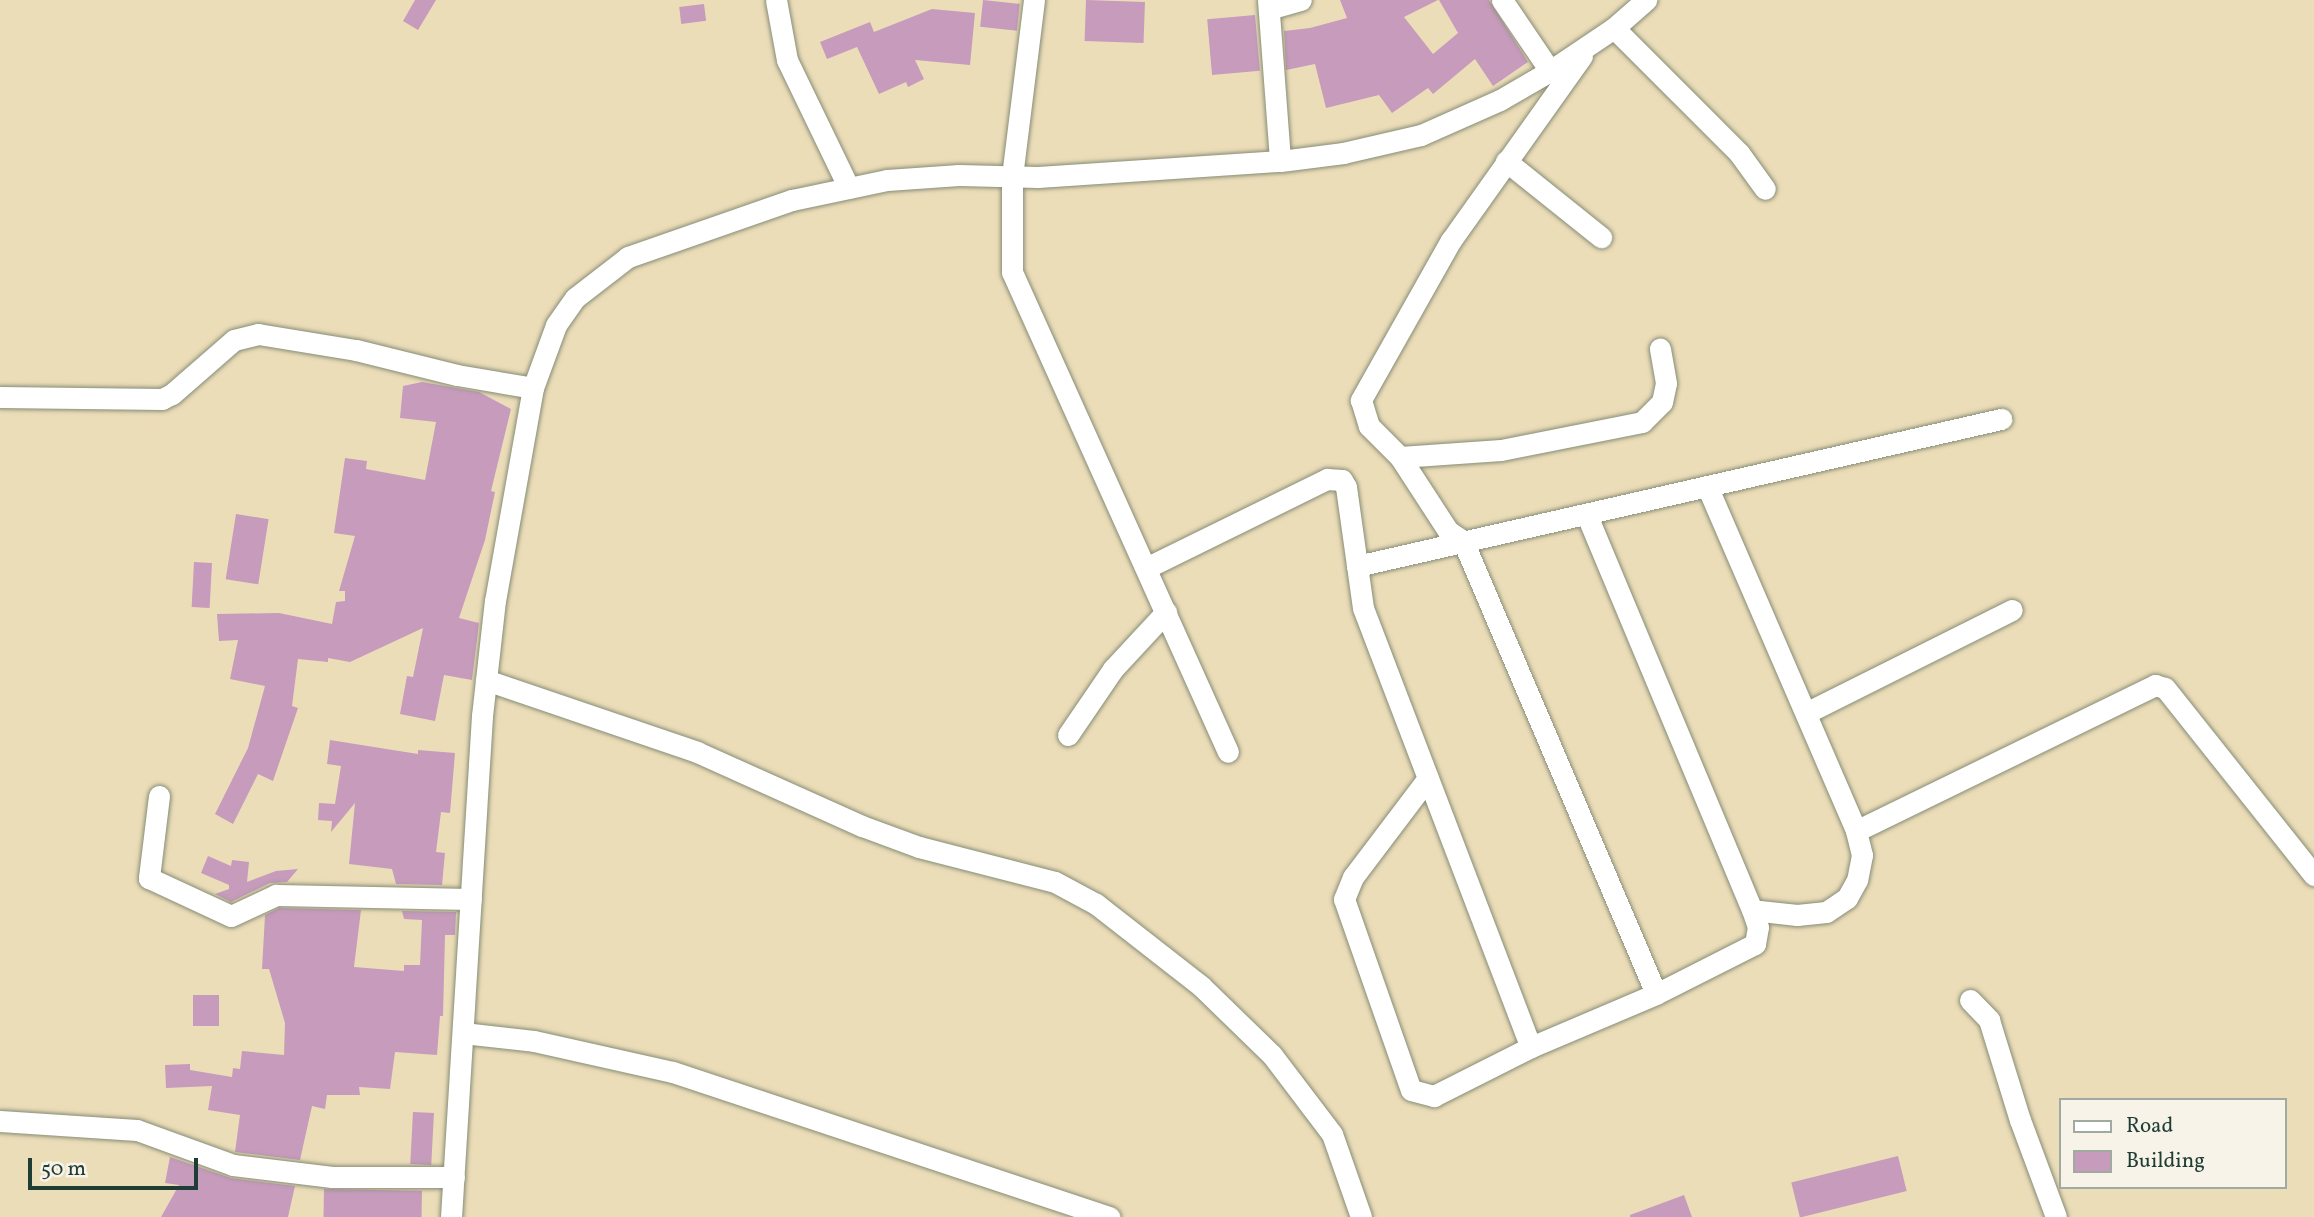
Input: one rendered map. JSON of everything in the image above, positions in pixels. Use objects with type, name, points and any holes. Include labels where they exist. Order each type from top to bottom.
[{"type":"street","points":[[776,0],[787,61],[849,188]]},
{"type":"street","points":[[1034,0],[1012,176],[1010,256],[1017,287],[1228,752]]},
{"type":"street","points":[[1280,161],[1269,5],[1301,0]]},
{"type":"street","points":[[1502,0],[1550,71]]},
{"type":"street","points":[[451,1217],[486,680],[495,601],[533,388],[556,325],[575,298],[628,257],[792,200],[849,188],[899,179],[1012,176],[1280,161],[1343,153],[1421,135],[1500,100],[1550,71],[1614,28],[1646,0]]},
{"type":"street","points":[[1614,28],[1739,153],[1765,190]]},
{"type":"street","points":[[1591,44],[1451,240],[1361,400],[1369,426],[1400,457],[1448,531],[1463,541],[1656,994]]},
{"type":"street","points":[[1506,161],[1601,237]]},
{"type":"street","points":[[0,397],[162,399],[172,394],[234,340],[258,334],[356,350],[457,375],[533,388]]},
{"type":"street","points":[[1400,457],[1501,450],[1642,422],[1662,402],[1665,383],[1660,349]]},
{"type":"street","points":[[1357,566],[2001,419]]},
{"type":"street","points":[[1146,568],[1327,479],[1342,480],[1346,487],[1363,608],[1531,1047]]},
{"type":"street","points":[[1707,486],[1856,831],[1861,855],[1857,880],[1847,898],[1826,912],[1797,915],[1752,910]]},
{"type":"street","points":[[1428,778],[1353,877],[1343,899],[1406,1083],[1411,1090],[1434,1096],[1531,1047],[1656,994],[1749,950],[1758,935],[1752,910],[1586,514]]},
{"type":"street","points":[[1806,713],[2012,610]]},
{"type":"street","points":[[1068,735],[1113,669],[1166,612]]},
{"type":"street","points":[[486,680],[697,752],[897,839],[1055,882],[1096,904],[1201,986],[1272,1055],[1332,1134],[1361,1217]]},
{"type":"street","points":[[1856,831],[2155,685],[2165,688],[2314,875]]},
{"type":"street","points":[[159,796],[149,878],[231,916],[276,895],[471,899]]},
{"type":"street","points":[[1970,1000],[1989,1020],[2020,1120],[2056,1217]]},
{"type":"street","points":[[463,1033],[534,1041],[673,1072],[1110,1217]]},
{"type":"street","points":[[0,1121],[137,1130],[233,1165],[332,1177],[454,1177]]},
{"type":"building","points":[[415,0],[436,0],[418,30],[403,21]]},
{"type":"building","points":[[983,0],[1020,4],[1017,31],[980,27]]},
{"type":"building","points":[[1086,0],[1145,2],[1144,43],[1085,41]]},
{"type":"building","points":[[1340,0],[1438,0],[1404,17],[1433,54],[1458,33],[1439,0],[1489,0],[1528,62],[1493,86],[1475,59],[1433,94],[1428,88],[1392,113],[1379,95],[1326,108],[1315,64],[1286,70],[1284,31],[1310,28],[1347,18]]},
{"type":"building","points":[[704,4],[706,21],[681,24],[679,7]]},
{"type":"building","points":[[932,9],[975,13],[970,65],[915,60],[924,79],[908,87],[906,82],[879,94],[857,47],[827,59],[820,42],[870,22],[874,32]]},
{"type":"building","points":[[1255,15],[1260,71],[1212,75],[1207,19]]},
{"type":"building","points":[[422,382],[479,392],[511,409],[491,491],[495,492],[485,540],[459,618],[479,623],[472,680],[444,675],[435,721],[400,714],[407,676],[413,677],[423,628],[350,662],[328,658],[328,662],[298,659],[292,706],[298,708],[273,781],[258,774],[233,824],[215,814],[248,748],[265,686],[230,679],[238,640],[219,641],[217,614],[279,613],[332,624],[336,602],[345,601],[345,591],[339,591],[355,536],[334,533],[345,458],[367,461],[366,469],[425,480],[436,422],[400,418],[403,386]]},
{"type":"building","points":[[236,514],[269,519],[258,584],[226,579]]},
{"type":"building","points":[[194,562],[212,563],[210,608],[192,607]]},
{"type":"building","points":[[330,740],[418,754],[418,750],[455,753],[450,813],[441,812],[436,852],[445,853],[442,885],[396,884],[392,869],[349,864],[355,803],[331,832],[332,821],[318,820],[319,803],[335,804],[341,766],[327,764]]},
{"type":"building","points":[[208,856],[231,866],[232,860],[249,862],[247,882],[276,871],[298,869],[287,882],[270,883],[231,902],[215,894],[229,889],[229,885],[201,873]]},
{"type":"building","points":[[279,908],[361,910],[354,967],[404,971],[404,965],[420,965],[422,920],[404,919],[402,911],[456,912],[455,935],[445,935],[443,1016],[440,1016],[437,1055],[395,1052],[390,1089],[359,1087],[360,1095],[327,1095],[325,1109],[312,1106],[300,1160],[235,1152],[240,1115],[208,1110],[212,1086],[166,1088],[165,1065],[190,1064],[190,1070],[232,1077],[233,1068],[240,1069],[242,1051],[284,1055],[285,1023],[269,969],[262,969],[265,915]]},
{"type":"building","points":[[193,995],[219,995],[219,1026],[193,1026]]},
{"type":"building","points":[[413,1112],[434,1113],[431,1165],[410,1164]]},
{"type":"building","points":[[1898,1156],[1907,1191],[1800,1217],[1791,1183]]},
{"type":"building","points":[[170,1157],[231,1178],[295,1186],[288,1217],[161,1217],[179,1185],[165,1183]]},
{"type":"building","points":[[324,1189],[422,1191],[422,1217],[324,1217]]},
{"type":"building","points":[[1684,1195],[1692,1217],[1630,1217],[1630,1215]]}]
